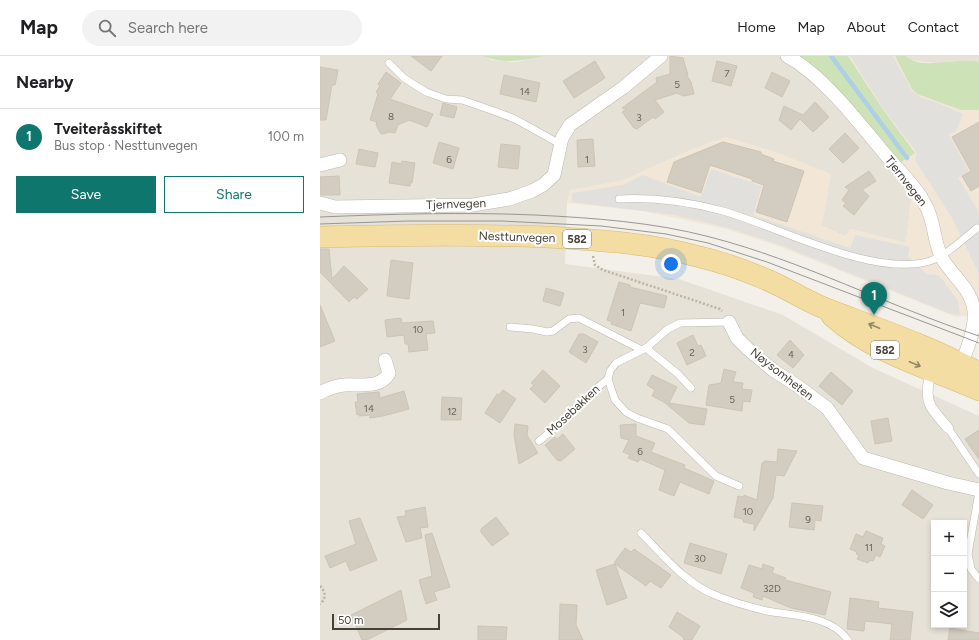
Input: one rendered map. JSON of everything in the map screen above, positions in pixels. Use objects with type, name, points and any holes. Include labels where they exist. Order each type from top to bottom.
[{"type":"main road","name":"Nesttunvegen","points":[[320,237],[509,236],[593,239],[644,244],[725,264],[766,279],[822,308],[847,329],[862,339],[903,359],[965,372],[979,390]]},
{"type":"street","name":"Tjernvegen","points":[[320,203],[335,208],[471,205],[509,199],[532,191],[551,179],[557,167],[560,144],[565,130],[573,122],[624,86],[661,56]]},
{"type":"street","name":"Tjernvegen","points":[[787,56],[807,70],[844,106],[921,196],[932,219],[941,256],[967,291],[974,310],[973,326],[965,372]]},
{"type":"street","points":[[320,165],[340,160]]},
{"type":"street","name":"Nøysomheten","points":[[729,322],[737,338],[749,350],[773,370],[827,408],[863,458],[979,491]]},
{"type":"street","points":[[320,393],[343,385],[380,382],[386,379],[389,373],[385,360]]},
{"type":"street","points":[[929,380],[926,393],[929,403],[935,414],[948,428]]},
{"type":"lane","points":[[389,63],[404,78],[426,92],[446,98],[462,100],[515,119],[560,144]]},
{"type":"lane","points":[[619,199],[662,199],[703,206],[751,220],[842,252],[887,263],[915,264],[930,261],[941,256],[977,228]]},
{"type":"lane","points":[[510,327],[547,332],[553,331],[569,319],[579,318],[644,349],[678,374],[691,388]]},
{"type":"lane","name":"Mosebakken","points":[[729,322],[680,324],[668,329],[644,349],[616,363],[610,371],[608,378],[615,400],[626,412],[637,418],[668,429],[716,476],[739,486]]},
{"type":"lane","name":"Mosebakken","points":[[539,441],[559,424],[590,392],[608,378]]},
{"type":"lane","points":[[948,428],[979,474]]},
{"type":"lane","name":"Nøysomheten","points":[[979,491],[968,554],[971,569],[979,579]]},
{"type":"lane","points":[[641,533],[666,558],[699,587],[715,595],[751,607],[823,622],[835,628],[848,640]]},
{"type":"path","points":[[593,252],[595,265],[603,270],[720,308],[729,322]]},
{"type":"path","points":[[320,586],[325,593],[320,604]]},
{"type":"shaded area","points":[[320,56],[482,56],[492,60],[515,62],[544,56],[799,56],[900,163],[911,200],[906,243],[850,229],[846,237],[822,226],[726,137],[691,150],[624,180],[570,191],[567,203],[565,264],[679,279],[783,315],[873,368],[979,416],[979,640],[320,640]]},
{"type":"shaded area","points":[[848,56],[895,56],[912,89],[961,110],[979,110],[979,314],[956,317],[778,246],[726,229],[643,211],[567,203],[570,190],[624,180],[691,150],[726,137],[776,152],[831,174],[822,226],[845,237],[850,229],[906,243],[911,200],[900,163],[915,153],[882,108]]},
{"type":"shaded area","points":[[850,56],[893,56],[912,91],[920,97],[963,114],[957,130],[949,135],[969,171],[958,178],[979,212],[979,274],[952,218],[915,160],[917,153],[883,108]]},
{"type":"shaded area","points":[[906,56],[979,56],[979,62],[944,64],[910,60]]},
{"type":"shaded area","points":[[711,169],[762,186],[753,215],[850,248],[855,235],[910,247],[908,257],[927,274],[938,275],[943,280],[958,301],[960,315],[951,314],[780,245],[728,228],[674,215],[572,202],[572,193],[623,185],[643,175],[701,197]]},
{"type":"green space","points":[[482,56],[544,56],[505,61],[490,59]]},
{"type":"green space","points":[[799,56],[848,56],[882,108],[915,153],[900,163]]},
{"type":"green space","points":[[895,56],[906,56],[921,63],[962,61],[979,62],[979,110],[961,110],[917,94],[912,89]]},
{"type":"building","points":[[411,56],[442,56],[431,71]]},
{"type":"building","points":[[670,56],[683,58],[688,75],[686,74],[691,82],[694,94],[683,96],[677,93],[655,100],[664,112],[655,119],[653,117],[637,129],[634,128],[622,112],[627,109],[622,108],[657,82],[656,78],[670,74]]},
{"type":"building","points":[[595,61],[605,78],[574,98],[563,81]]},
{"type":"building","points":[[717,61],[737,66],[731,86],[712,81]]},
{"type":"building","points":[[320,67],[338,70],[335,85],[332,85],[326,120],[320,120]]},
{"type":"building","points":[[386,72],[401,83],[390,99],[433,114],[427,127],[409,120],[398,125],[395,133],[390,132],[381,134],[376,125],[377,122],[370,120],[378,94],[376,92],[380,86],[378,84]]},
{"type":"building","points":[[772,72],[790,81],[782,97],[765,88]]},
{"type":"building","points":[[504,75],[540,83],[536,102],[500,94]]},
{"type":"building","points":[[815,102],[829,117],[813,132],[800,119],[791,130],[779,120],[784,106],[803,115]]},
{"type":"building","points":[[443,103],[457,107],[454,118],[440,115]]},
{"type":"building","points":[[979,122],[979,186],[971,191],[962,176],[971,171],[952,137]]},
{"type":"building","points":[[845,133],[859,148],[843,163],[829,149]]},
{"type":"building","points":[[593,139],[595,166],[578,167],[577,140]]},
{"type":"building","points":[[439,142],[459,148],[453,169],[433,163]]},
{"type":"building","points":[[723,142],[761,152],[761,154],[774,159],[773,161],[804,171],[787,222],[756,212],[764,185],[752,181],[752,179],[710,165],[701,193],[667,182],[674,162]]},
{"type":"building","points":[[501,144],[520,146],[518,169],[498,167]]},
{"type":"building","points":[[359,149],[378,153],[375,167],[356,164]]},
{"type":"building","points":[[402,161],[415,163],[412,183],[410,183],[410,186],[389,183],[392,162],[401,164]]},
{"type":"building","points":[[869,171],[876,181],[862,190],[869,196],[854,215],[843,206],[846,203],[842,200],[849,190],[845,187]]},
{"type":"building","points":[[339,176],[340,195],[320,195],[320,177]]},
{"type":"building","points":[[320,249],[329,249],[332,279],[344,266],[368,289],[357,299],[354,297],[349,302],[320,272]]},
{"type":"building","points":[[391,260],[413,263],[409,299],[387,296]]},
{"type":"building","points":[[619,282],[630,285],[630,287],[667,296],[664,308],[640,303],[631,331],[611,324],[612,322],[607,320]]},
{"type":"building","points":[[546,288],[564,293],[560,306],[543,301]]},
{"type":"building","points":[[320,305],[335,341],[320,347]]},
{"type":"building","points":[[401,318],[402,323],[433,321],[435,333],[426,334],[428,350],[409,352],[408,344],[405,344],[404,335],[387,337],[385,320]]},
{"type":"building","points":[[579,334],[584,334],[598,342],[586,363],[569,352]]},
{"type":"building","points":[[693,335],[698,346],[701,345],[706,356],[687,365],[677,343]]},
{"type":"building","points":[[790,340],[804,355],[793,368],[777,355]]},
{"type":"building","points":[[724,369],[736,372],[733,382],[743,383],[742,389],[752,390],[750,402],[743,401],[742,411],[706,405],[709,385],[721,383]]},
{"type":"building","points":[[543,370],[560,386],[545,403],[530,389],[534,385],[531,383]]},
{"type":"building","points":[[831,372],[853,391],[842,405],[819,386]]},
{"type":"building","points":[[652,375],[677,387],[669,403],[707,409],[704,425],[689,423],[664,402],[652,396],[655,390],[647,385]]},
{"type":"building","points":[[503,390],[516,399],[500,423],[485,413],[497,394],[499,395]]},
{"type":"building","points":[[404,391],[409,409],[370,418],[370,415],[357,415],[355,402],[358,402],[357,394],[379,392],[380,398]]},
{"type":"building","points":[[442,397],[462,398],[461,420],[441,420]]},
{"type":"building","points":[[888,418],[892,441],[875,444],[871,421]]},
{"type":"building","points":[[515,424],[528,426],[527,435],[538,453],[519,464],[514,435]]},
{"type":"building","points":[[636,424],[636,436],[655,443],[651,452],[685,465],[684,468],[714,481],[709,494],[680,482],[674,496],[659,490],[665,470],[640,459],[638,462],[628,458],[630,455],[623,452],[629,440],[621,438],[620,425]]},
{"type":"building","points":[[979,430],[979,459],[965,439]]},
{"type":"building","points":[[563,434],[575,449],[561,461],[557,460],[545,445],[555,437],[557,439]]},
{"type":"building","points":[[778,449],[797,451],[784,476],[776,475],[773,498],[754,531],[754,524],[743,522],[743,519],[734,517],[738,496],[744,497],[744,495],[757,500],[762,463],[764,463],[764,461],[777,462]]},
{"type":"building","points":[[912,490],[933,505],[923,519],[902,505]]},
{"type":"building","points":[[792,503],[823,506],[821,521],[815,520],[814,530],[789,527]]},
{"type":"building","points":[[425,507],[428,527],[420,528],[422,538],[406,542],[397,517],[406,516],[405,511]]},
{"type":"building","points":[[496,517],[509,534],[492,546],[481,532],[481,529]]},
{"type":"building","points":[[360,518],[377,560],[350,571],[346,561],[330,568],[325,556],[356,544],[349,521]]},
{"type":"building","points":[[866,531],[883,538],[881,544],[885,546],[880,557],[876,555],[873,561],[870,560],[868,563],[857,559],[859,555],[856,554],[857,552],[850,549],[856,534],[863,537]]},
{"type":"building","points":[[432,533],[450,587],[434,592],[437,600],[426,604],[419,580],[432,576],[425,535]]},
{"type":"building","points":[[690,543],[727,554],[721,574],[684,563]]},
{"type":"building","points":[[625,548],[631,552],[634,549],[671,575],[661,588],[650,581],[646,586],[614,563]]},
{"type":"building","points":[[615,564],[627,598],[607,605],[596,570]]},
{"type":"building","points":[[763,564],[774,568],[772,573],[786,578],[785,580],[831,592],[825,615],[791,608],[763,596],[762,600],[753,597],[754,593],[741,588],[749,565],[762,569]]},
{"type":"building","points":[[401,590],[407,620],[367,640],[362,640],[351,615]]},
{"type":"building","points":[[850,598],[879,602],[878,608],[913,612],[910,640],[890,640],[892,624],[865,621],[864,631],[847,629]]},
{"type":"building","points":[[560,604],[577,605],[576,625],[583,640],[559,640]]},
{"type":"building","points":[[677,612],[700,626],[692,640],[684,640],[683,637],[669,627]]},
{"type":"building","points":[[478,626],[507,627],[506,640],[478,640]]},
{"type":"building","points":[[950,628],[979,633],[979,640],[948,640]]},
{"type":"waterway","points":[[831,56],[907,158]]},
{"type":"tram line","points":[[320,217],[428,214],[508,214],[601,219],[645,224],[710,237],[778,258],[979,336]]},
{"type":"tram line","points":[[320,224],[408,221],[502,221],[601,226],[666,234],[708,243],[767,262],[979,343]]},
{"type":"place","name":"Tveiteråsskiftet","points":[[874,315]]}]
